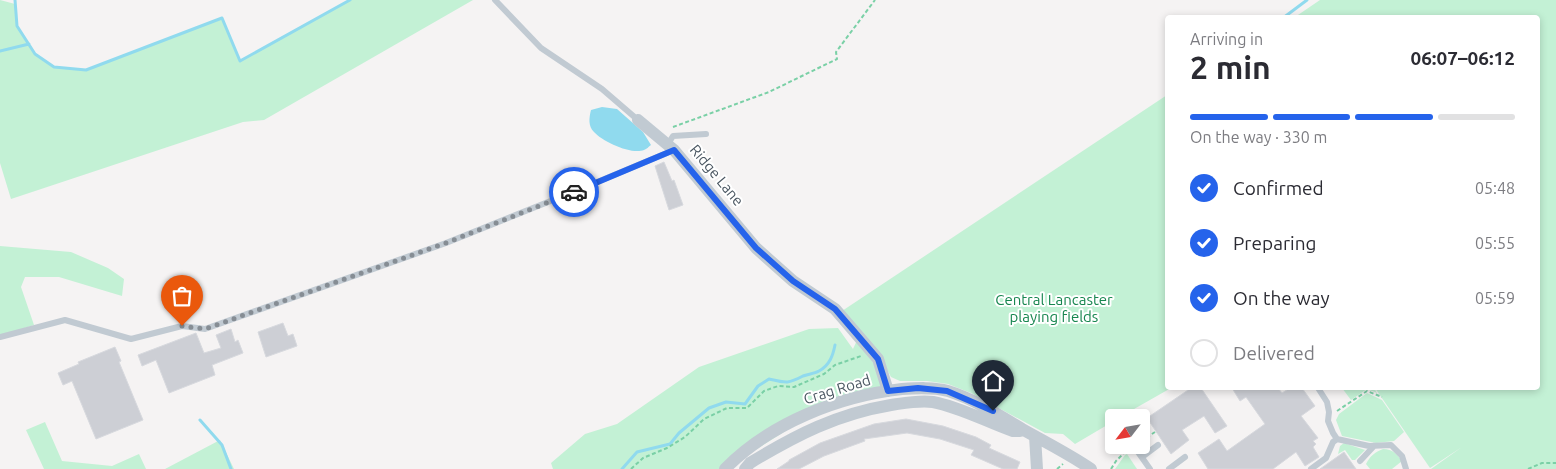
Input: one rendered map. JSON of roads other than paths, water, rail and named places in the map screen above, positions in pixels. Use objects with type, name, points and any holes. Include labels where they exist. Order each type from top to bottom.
[{"type":"street","name":"Ridge Lane","points":[[638,120],[667,144],[756,248],[793,281],[835,309],[878,359],[888,391]]},
{"type":"street","name":"Crag Road","points":[[725,469],[751,447],[798,418],[822,408],[863,396],[918,388],[947,391],[993,411],[1092,469]]},
{"type":"street","name":"Crag Road","points":[[745,469],[750,463],[806,431],[838,418],[873,408],[912,402],[932,402],[950,406],[1012,431],[1030,433]]},
{"type":"street","points":[[1030,433],[1037,469]]},
{"type":"lane","name":"Ridge Lane","points":[[496,0],[540,48],[602,89],[638,120]]},
{"type":"lane","points":[[0,337],[65,320],[131,339],[182,326],[205,329],[446,243],[578,190],[667,144],[673,136],[706,134]]},
{"type":"lane","points":[[1319,390],[1327,402],[1328,421],[1337,439],[1374,446],[1391,445],[1402,456],[1406,469]]},
{"type":"lane","points":[[1311,469],[1320,466],[1333,442],[1337,439]]},
{"type":"lane","points":[[1142,457],[1158,446]]},
{"type":"lane","points":[[1360,461],[1374,446]]},
{"type":"lane","points":[[1140,454],[1150,469]]},
{"type":"lane","points":[[1169,469],[1185,457]]},
{"type":"water","points":[[602,107],[617,109],[643,132],[651,145],[644,150],[632,151],[618,147],[598,136],[591,127],[590,116],[591,110]]},
{"type":"waterway","points":[[15,0],[17,26],[35,54],[54,67],[86,70],[222,18],[240,61],[350,0]]},
{"type":"waterway","points":[[1287,15],[1307,0]]},
{"type":"waterway","points":[[0,51],[29,44]]},
{"type":"waterway","points":[[622,469],[637,452],[670,444],[679,433],[709,408],[726,402],[745,404],[758,386],[769,379],[790,382],[823,369],[832,356],[835,345]]},
{"type":"waterway","points":[[200,420],[222,445],[231,469]]},
{"type":"park label","name":"Central Lancaster playing fields","points":[[1054,308]]}]
